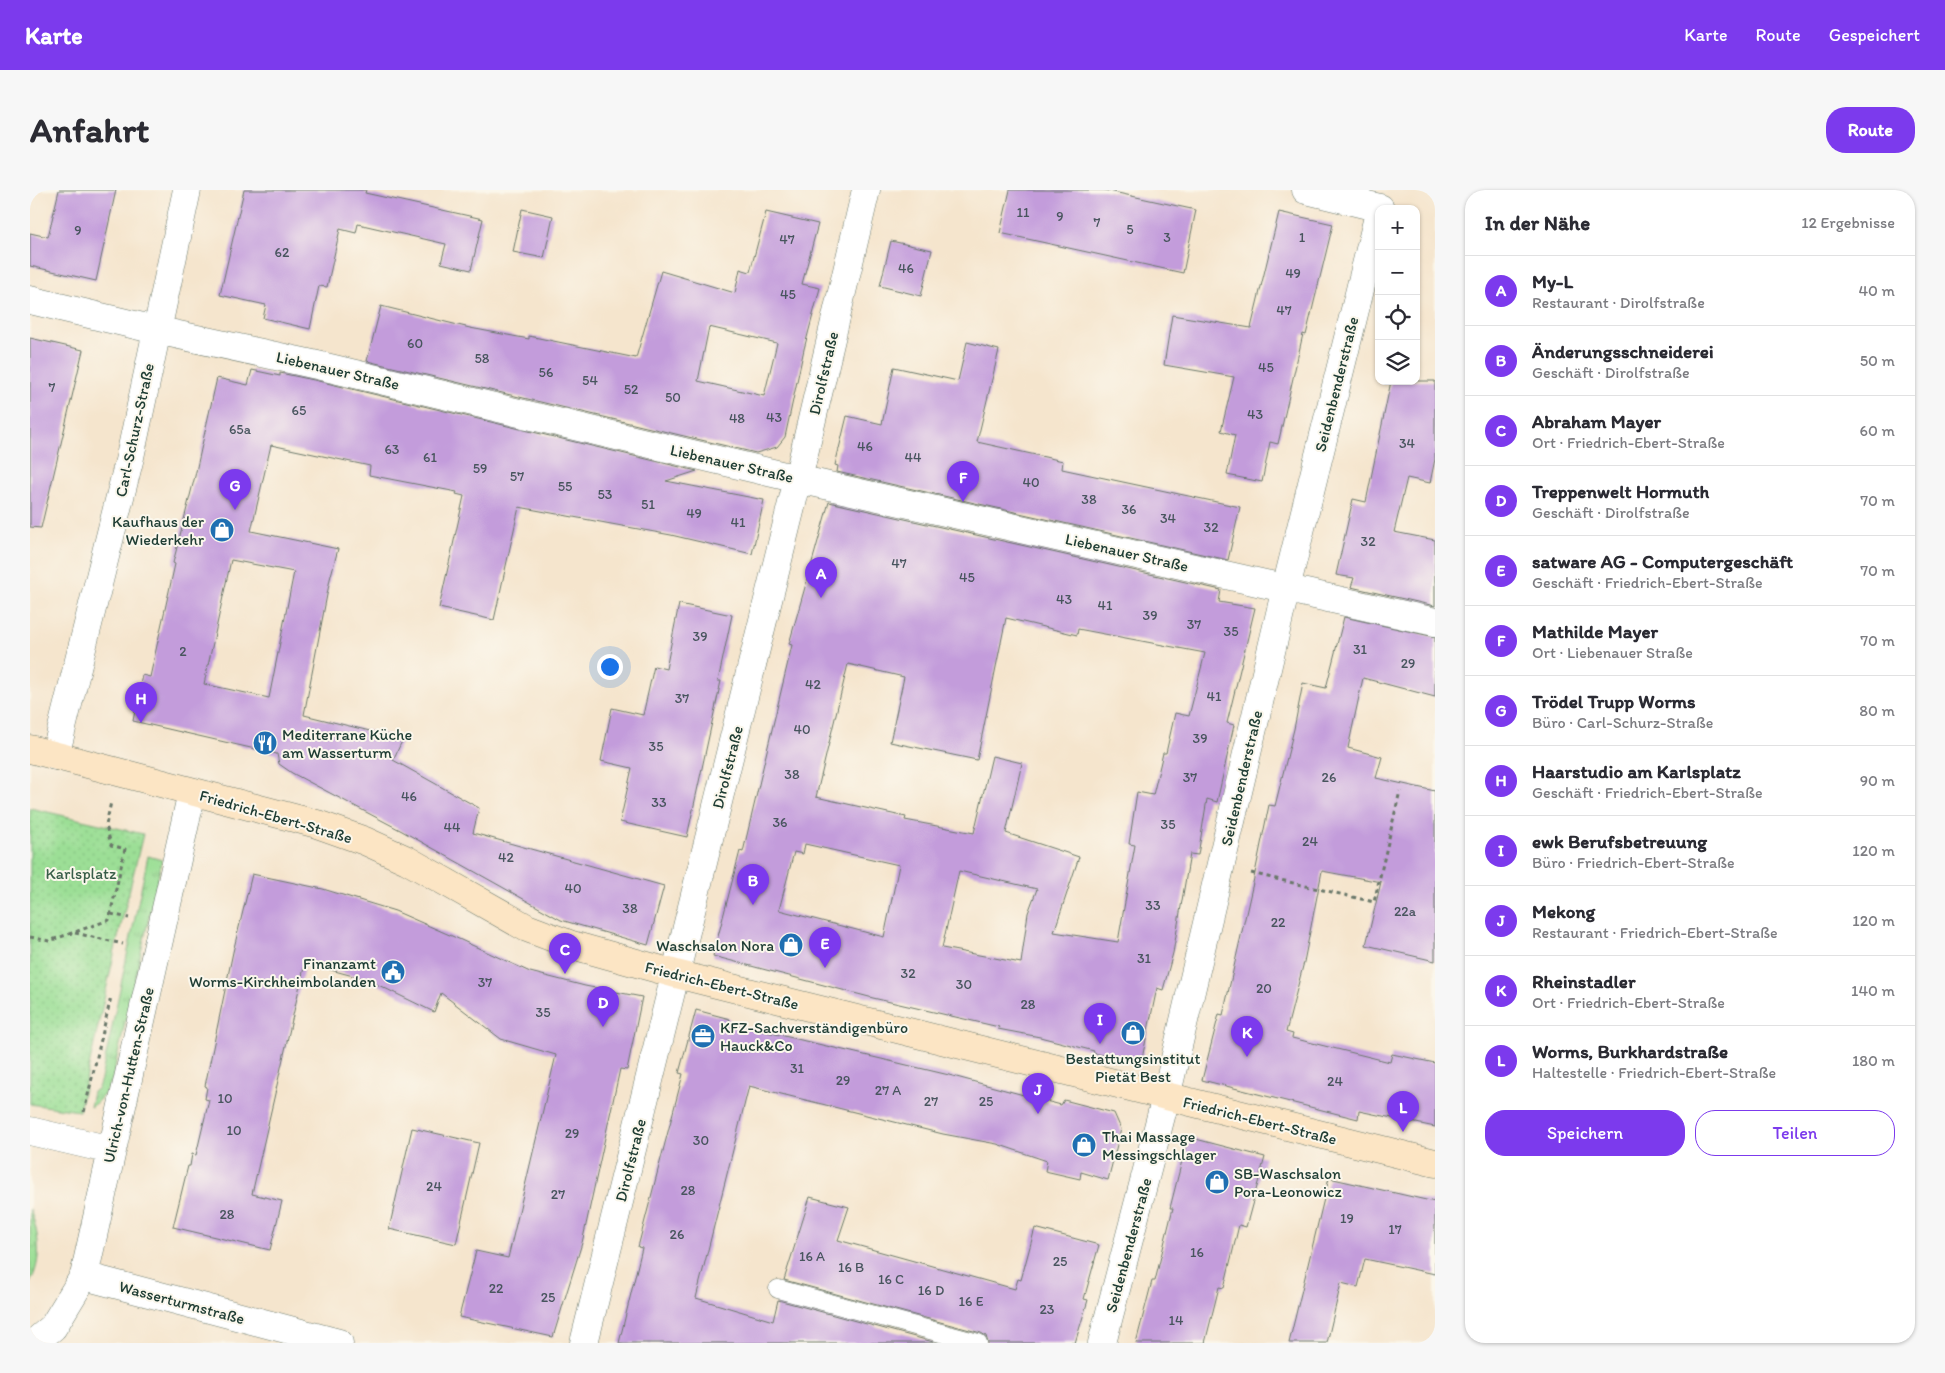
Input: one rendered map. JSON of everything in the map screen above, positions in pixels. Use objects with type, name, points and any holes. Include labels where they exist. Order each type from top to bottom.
[{"type":"street","name":"Carl-Schurz-Straße","points":[[42,752],[130,457],[187,190]]},
{"type":"street","name":"Dirolfstraße","points":[[584,1343],[798,479],[866,190]]},
{"type":"street","points":[[1306,190],[1381,205]]},
{"type":"street","name":"Seidenbenderstraße","points":[[1102,1343],[1166,1097],[1286,588],[1375,229]]},
{"type":"street","name":"Liebenauer Straße","points":[[30,300],[317,365],[798,479],[1435,622]]},
{"type":"street","name":"Friedrich-Ebert-Straße","points":[[42,752],[317,824],[365,841],[408,860],[527,928],[572,945],[676,974],[1435,1163]]},
{"type":"street","name":"Ulrich-von-Hutten-Straße","points":[[34,1343],[53,1327],[84,1276],[110,1150],[192,792]]},
{"type":"street","points":[[30,1131],[110,1150]]},
{"type":"street","name":"Wasserturmstraße","points":[[84,1276],[338,1343]]},
{"type":"lane","points":[[778,1289],[978,1343]]},
{"type":"path","points":[[30,937],[50,941],[109,920],[124,849],[111,846],[106,825],[117,772]]},
{"type":"path","points":[[1221,866],[1374,902],[1400,791]]},
{"type":"path","points":[[110,914],[129,918]]},
{"type":"path","points":[[73,933],[123,944]]},
{"type":"green space","name":"Karlsplatz","points":[[30,808],[143,834],[79,1111],[30,1104]]},
{"type":"green space","points":[[148,856],[162,860],[112,1080],[103,1095],[90,1107],[93,1092],[98,1088],[101,1079]]},
{"type":"green space","points":[[30,1209],[36,1228],[38,1256],[37,1265],[30,1283]]},
{"type":"building","points":[[59,190],[116,190],[96,281],[30,266],[30,233],[48,237]]},
{"type":"building","points":[[244,190],[366,190],[365,193],[483,219],[471,270],[441,263],[446,244],[358,224],[356,233],[340,229],[327,287],[319,286],[310,329],[263,318],[266,305],[220,295]]},
{"type":"building","points":[[1010,190],[1104,190],[1196,210],[1183,273],[1000,233]]},
{"type":"building","points":[[522,209],[553,216],[544,258],[513,252]]},
{"type":"building","points":[[766,212],[818,224],[802,284],[820,288],[804,349],[785,437],[777,447],[756,453],[367,361],[381,306],[470,328],[529,339],[529,336],[636,358],[661,271],[735,293],[740,269],[750,272]],"holes":[[[709,327],[777,343],[764,396],[698,381]]]},
{"type":"building","points":[[1279,212],[1333,224],[1306,335],[1303,334],[1278,444],[1270,442],[1262,482],[1227,475],[1235,435],[1221,431],[1234,377],[1164,365],[1172,315],[1251,328]]},
{"type":"building","points":[[891,241],[932,250],[921,296],[880,286]]},
{"type":"building","points":[[30,338],[83,350],[41,528],[30,527]]},
{"type":"building","points":[[967,342],[999,350],[977,442],[1063,461],[1062,469],[1240,507],[1228,560],[837,472],[838,466],[835,465],[847,416],[882,424],[894,367],[958,381]]},
{"type":"building","points":[[252,370],[314,380],[697,471],[666,481],[764,500],[752,554],[671,535],[519,507],[494,620],[439,608],[464,496],[456,494],[457,492],[369,475],[370,466],[271,445],[251,531],[338,549],[330,579],[304,715],[403,739],[393,760],[479,808],[473,833],[664,886],[648,945],[561,920],[402,831],[292,773],[279,764],[277,754],[133,721],[142,675],[150,677],[175,564],[173,563],[217,378],[248,385]],"holes":[[[231,560],[294,572],[269,698],[204,684]]]},
{"type":"building","points":[[1420,381],[1435,381],[1435,459],[1430,483],[1407,478],[1394,532],[1435,540],[1435,606],[1351,587],[1354,578],[1336,575],[1353,499],[1366,502],[1390,385],[1420,385]]},
{"type":"building","points":[[829,502],[1221,590],[1219,602],[1255,608],[1227,723],[1234,725],[1217,802],[1207,799],[1198,855],[1190,854],[1173,953],[1163,990],[1157,988],[1141,1063],[1093,1053],[1094,1051],[1040,1037],[998,1029],[999,1027],[873,998],[713,956],[740,851],[743,852],[792,645],[789,644]],"holes":[[[1006,618],[1077,635],[1078,629],[1205,653],[1189,716],[1175,713],[1166,753],[1163,753],[1153,795],[1137,792],[1129,844],[1135,845],[1118,942],[1054,932],[1079,857],[1006,833],[1022,763],[992,756],[974,833],[905,820],[906,817],[816,797],[848,664],[904,677],[890,742],[977,760]],[[805,844],[899,865],[884,937],[779,910],[794,852],[803,854]],[[959,871],[1037,889],[1028,913],[1021,963],[942,948]]]},
{"type":"building","points":[[679,604],[732,615],[718,681],[721,681],[687,837],[620,822],[632,768],[601,761],[612,708],[643,715],[654,666],[666,669]]},
{"type":"building","points":[[1344,617],[1435,637],[1435,697],[1363,678],[1348,748],[1382,757],[1376,778],[1435,791],[1435,961],[1366,945],[1381,882],[1322,871],[1304,962],[1286,1032],[1293,1034],[1292,1038],[1390,1062],[1392,1054],[1435,1063],[1435,1127],[1359,1111],[1358,1119],[1202,1080],[1219,1014],[1223,1015],[1269,805],[1275,806],[1303,683],[1326,688]]},
{"type":"building","points":[[252,874],[323,889],[395,911],[530,972],[585,986],[642,997],[627,1070],[620,1069],[582,1243],[553,1337],[459,1317],[476,1251],[508,1258],[556,1055],[501,1039],[441,993],[434,1012],[368,980],[305,963],[252,1194],[282,1201],[270,1250],[173,1227],[188,1166],[190,1166],[192,1154],[196,1155],[209,1100],[205,1099],[207,1087],[205,1086],[233,952]]},
{"type":"building","points":[[696,1010],[730,1019],[729,1023],[949,1075],[1061,1105],[1064,1100],[1114,1113],[1121,1129],[1108,1180],[1081,1172],[1080,1179],[1045,1171],[1047,1161],[997,1144],[943,1134],[749,1086],[696,1298],[773,1321],[778,1300],[937,1343],[619,1343],[642,1248],[638,1247],[683,1074],[679,1073]]},
{"type":"building","points":[[412,1128],[479,1143],[456,1244],[389,1229]]},
{"type":"building","points":[[1188,1137],[1265,1157],[1246,1227],[1239,1225],[1224,1288],[1219,1287],[1205,1343],[1136,1343],[1152,1281],[1155,1281],[1173,1208],[1170,1208]]},
{"type":"building","points":[[1329,1178],[1435,1202],[1435,1274],[1365,1259],[1358,1287],[1341,1283],[1327,1343],[1289,1343]]},
{"type":"building","points":[[810,1197],[849,1207],[838,1240],[1015,1289],[1018,1279],[1021,1280],[1035,1228],[1099,1245],[1084,1299],[1088,1300],[1075,1343],[988,1343],[986,1336],[981,1333],[784,1280]]},
{"type":"place","name":"Mathilde Mayer","points":[[963,502]]},
{"type":"place","name":"Trödel Trupp Worms","points":[[235,510]]},
{"type":"place","name":"Kaufhaus der Wiederkehr","points":[[222,530]]},
{"type":"place","name":"My-L","points":[[821,598]]},
{"type":"place","name":"Haarstudio am Karlsplatz","points":[[141,723]]},
{"type":"place","name":"Mediterrane Küche am Wasserturm","points":[[265,743]]},
{"type":"place","name":"Änderungsschneiderei","points":[[753,905]]},
{"type":"place","name":"Waschsalon Nora","points":[[791,945]]},
{"type":"place","name":"satware AG - Computergeschäft","points":[[825,968]]},
{"type":"place","name":"Finanzamt Worms-Kirchheimbolanden","points":[[393,972]]},
{"type":"place","name":"Abraham Mayer","points":[[565,974]]},
{"type":"place","name":"Treppenwelt Hormuth","points":[[603,1027]]},
{"type":"place","name":"Bestattungsinstitut Pietät Best","points":[[1133,1033]]},
{"type":"place","name":"KFZ-Sachverständigenbüro Hauck&Co","points":[[703,1036]]},
{"type":"place","name":"ewk Berufsbetreuung","points":[[1100,1044]]},
{"type":"place","name":"Rheinstadler","points":[[1247,1057]]},
{"type":"place","name":"Mekong","points":[[1038,1114]]},
{"type":"place","name":"Worms, Burkhardstraße","points":[[1403,1132]]},
{"type":"place","name":"Thai Massage Messingschlager","points":[[1084,1145]]},
{"type":"place","name":"SB-Waschsalon Pora-Leonowicz","points":[[1217,1182]]}]
